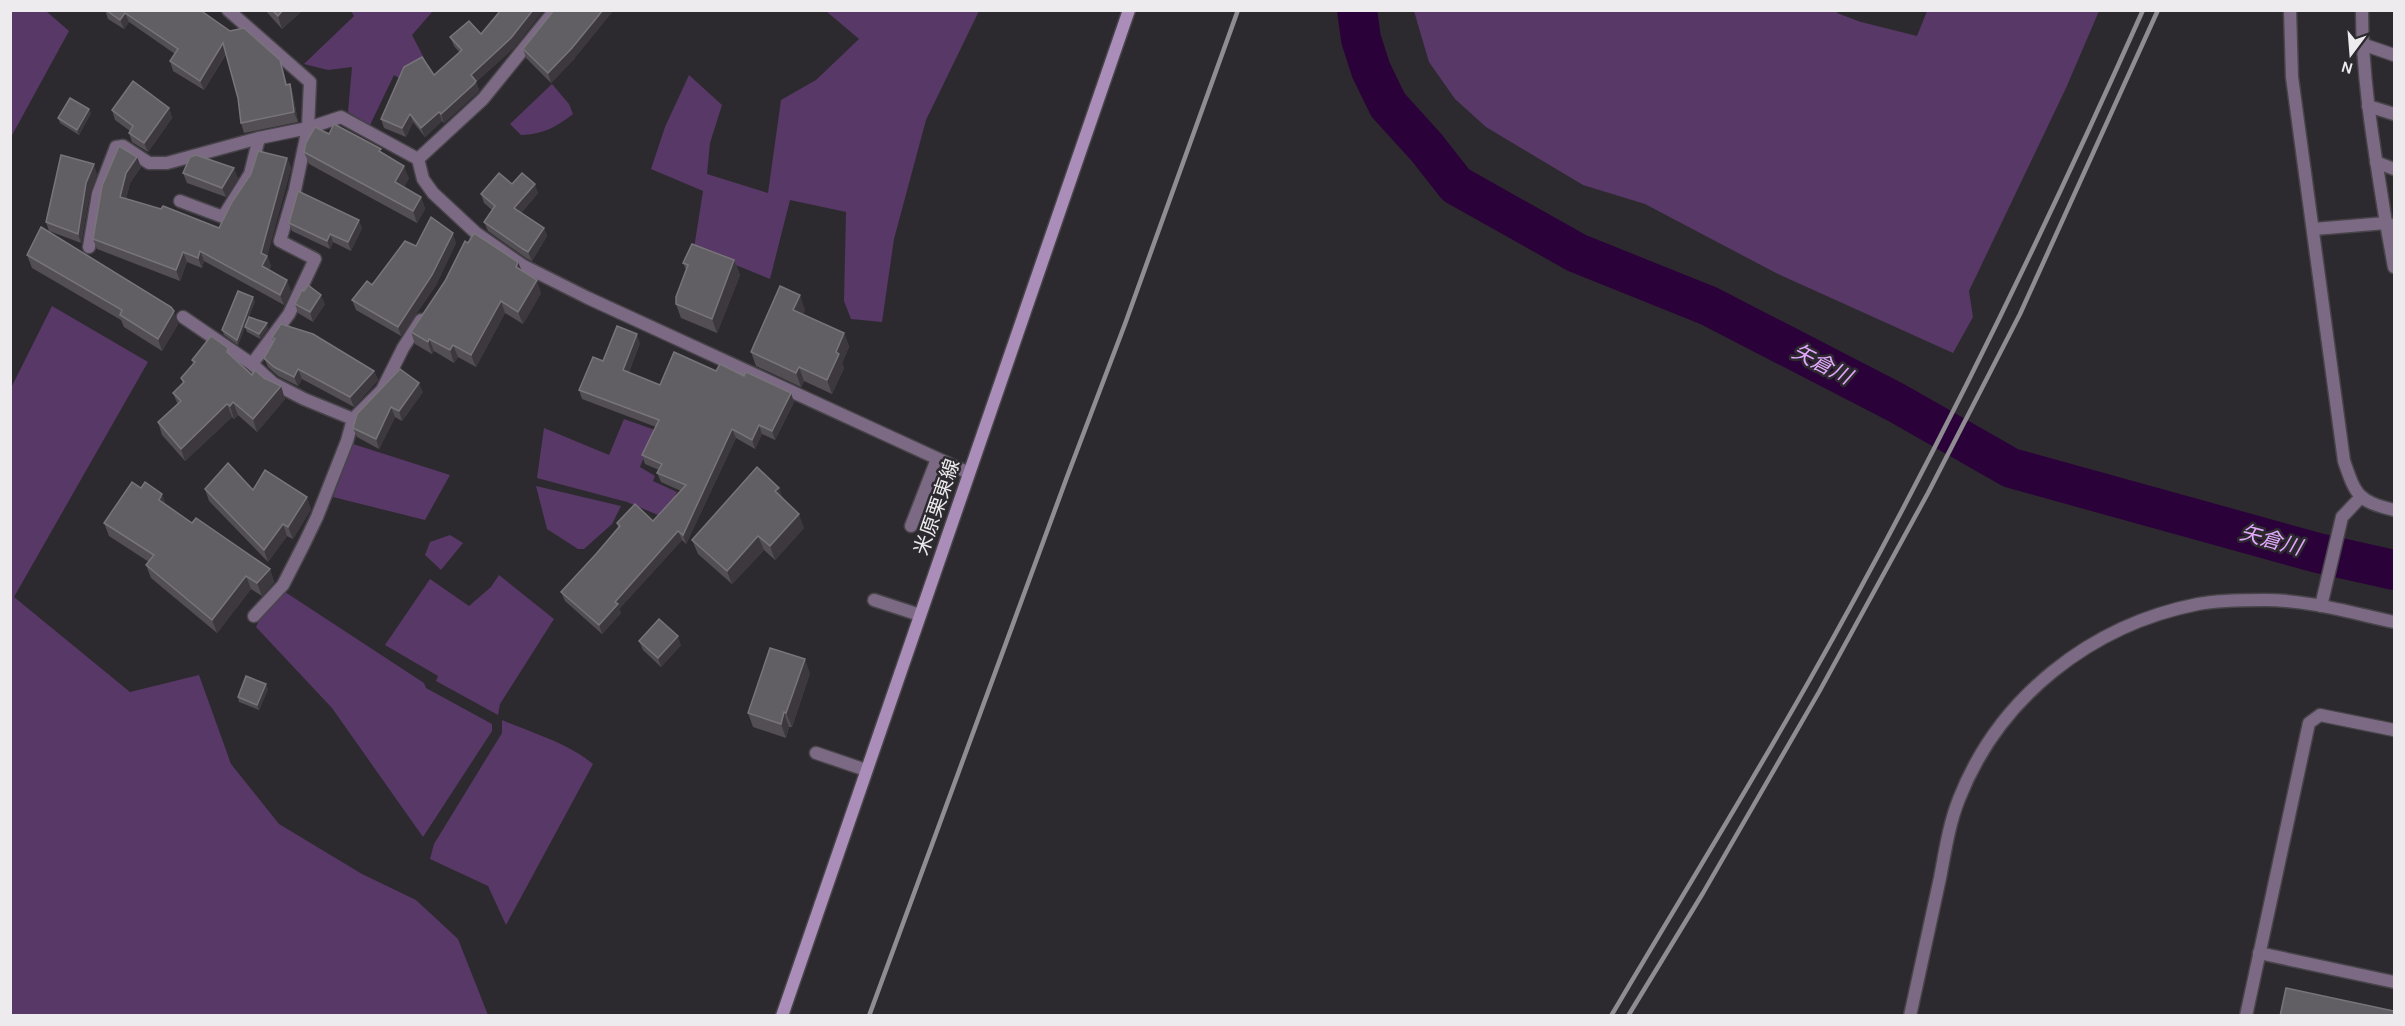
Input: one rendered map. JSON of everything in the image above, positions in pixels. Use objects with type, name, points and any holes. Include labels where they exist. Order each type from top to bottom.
[{"type":"main road","name":"米原栗東線","points":[[782,1016],[1129,10]]},
{"type":"street","points":[[228,10],[310,82],[308,128],[280,241],[315,259],[289,314],[252,364]]},
{"type":"street","points":[[418,159],[483,99],[555,10]]},
{"type":"street","points":[[2290,10],[2292,77],[2344,461],[2352,487],[2360,498],[2394,510]]},
{"type":"street","points":[[2362,10],[2362,44],[2368,106],[2376,162],[2390,224],[2394,267]]},
{"type":"street","points":[[2362,44],[2394,55]]},
{"type":"street","points":[[2368,106],[2394,114]]},
{"type":"street","points":[[89,247],[98,194],[116,147],[123,146],[149,163],[167,164],[259,138],[308,128],[341,117],[418,159],[423,179],[433,193],[476,233],[522,265],[588,298],[969,474]]},
{"type":"street","points":[[180,201],[223,217],[250,174],[259,138]]},
{"type":"street","points":[[2376,162],[2394,169]]},
{"type":"street","points":[[2314,229],[2390,224]]},
{"type":"street","points":[[464,246],[476,233]]},
{"type":"street","points":[[254,616],[283,585],[304,544],[348,441],[353,419],[382,390],[403,348],[430,308]]},
{"type":"street","points":[[183,317],[252,364],[273,383],[304,399],[353,419]]},
{"type":"street","points":[[911,526],[937,459]]},
{"type":"street","points":[[2323,600],[2342,517],[2360,498]]},
{"type":"street","points":[[874,600],[920,615]]},
{"type":"street","points":[[1910,1016],[1948,838],[1959,800],[1978,759],[2007,716],[2039,681],[2077,653],[2112,633],[2153,616],[2199,604],[2267,600],[2323,600],[2394,622]]},
{"type":"street","points":[[2246,1016],[2309,723],[2320,715],[2394,730]]},
{"type":"street","points":[[816,753],[866,770]]},
{"type":"street","points":[[2259,953],[2394,982]]},
{"type":"shaded area","points":[[11,10],[46,11],[69,31],[11,137]]},
{"type":"shaded area","points":[[351,11],[433,11],[412,35],[426,62],[399,78],[394,75],[370,125],[348,112],[352,67],[328,70],[304,64],[354,16]]},
{"type":"shaded area","points":[[826,11],[979,11],[926,120],[894,239],[882,322],[851,319],[844,301],[846,212],[790,200],[770,279],[694,248],[703,191],[651,169],[665,127],[689,75],[722,105],[710,143],[707,174],[768,193],[781,100],[816,80],[859,39]]},
{"type":"shaded area","points":[[1414,11],[1838,11],[1837,13],[1861,22],[1917,36],[1927,11],[2099,11],[2066,88],[1969,291],[1973,317],[1953,353],[1776,273],[1645,204],[1583,185],[1486,127],[1455,99],[1429,62]]},
{"type":"shaded area","points":[[552,84],[569,104],[573,114],[548,129],[521,135],[510,124]]},
{"type":"shaded area","points":[[52,306],[148,362],[14,597],[130,692],[199,675],[231,764],[279,824],[362,874],[416,900],[458,939],[488,1015],[11,1015],[11,388]]},
{"type":"shaded area","points":[[624,419],[655,430],[640,467],[655,476],[653,481],[677,492],[665,512],[658,515],[627,502],[537,478],[544,428],[609,455]]},
{"type":"shaded area","points":[[353,444],[450,475],[425,520],[333,497]]},
{"type":"shaded area","points":[[536,486],[621,506],[612,524],[584,549],[578,549],[547,529]]},
{"type":"shaded area","points":[[450,535],[463,543],[441,570],[425,555],[430,542]]},
{"type":"shaded area","points":[[499,575],[554,619],[500,704],[498,715],[436,681],[438,676],[385,645],[430,579],[469,606],[491,587]]},
{"type":"shaded area","points":[[282,590],[424,683],[426,688],[492,724],[492,731],[423,837],[332,708],[256,627],[261,616]]},
{"type":"shaded area","points":[[502,720],[561,744],[593,764],[506,925],[488,886],[430,859],[434,844],[502,733]]},
{"type":"building","points":[[106,10],[200,10],[230,31],[244,28],[280,60],[286,85],[290,84],[294,112],[241,123],[238,98],[223,43],[200,81],[170,61],[178,49],[125,13],[120,20]]},
{"type":"building","points":[[272,10],[283,10],[278,16]]},
{"type":"building","points":[[501,10],[533,10],[511,38],[471,75],[476,81],[474,84],[441,114],[439,112],[421,128],[410,114],[402,128],[381,119],[404,67],[422,57],[434,75],[462,50],[450,37],[469,21],[481,34]]},
{"type":"building","points":[[554,10],[603,10],[548,73],[523,49]]},
{"type":"building","points":[[133,81],[169,108],[144,143],[129,133],[133,126],[112,110]]},
{"type":"building","points":[[70,98],[89,109],[77,130],[58,118]]},
{"type":"building","points":[[334,124],[381,149],[379,151],[404,166],[395,182],[421,197],[413,211],[304,152],[315,127],[329,134]]},
{"type":"building","points":[[119,146],[137,157],[126,173],[120,197],[161,209],[163,206],[219,228],[232,202],[251,174],[258,151],[287,158],[261,253],[267,256],[262,266],[287,280],[280,295],[200,251],[198,258],[183,252],[176,270],[93,239],[102,186]]},
{"type":"building","points":[[61,155],[94,164],[86,183],[78,234],[46,222]]},
{"type":"building","points":[[196,155],[234,168],[222,188],[183,173],[190,157]]},
{"type":"building","points":[[499,173],[512,184],[522,173],[535,184],[514,208],[544,228],[528,252],[484,222],[495,206],[481,194]]},
{"type":"building","points":[[298,191],[359,220],[348,242],[330,234],[327,241],[289,223]]},
{"type":"building","points":[[431,217],[453,233],[432,275],[398,327],[352,300],[367,281],[372,285],[405,241],[416,246]]},
{"type":"building","points":[[41,227],[171,307],[174,311],[158,339],[120,315],[122,310],[27,255]]},
{"type":"building","points":[[474,233],[518,262],[516,267],[537,280],[518,312],[501,301],[471,355],[453,345],[450,350],[429,339],[428,342],[411,332],[445,281],[465,241],[468,243]]},
{"type":"building","points":[[692,244],[734,260],[712,319],[676,304],[676,297],[688,265],[683,263]]},
{"type":"building","points":[[308,285],[321,295],[310,312],[295,304],[302,290],[304,291]]},
{"type":"building","points":[[780,286],[800,295],[793,310],[844,333],[836,352],[839,354],[827,380],[799,367],[796,373],[751,352]]},
{"type":"building","points":[[238,291],[253,297],[237,340],[222,330]]},
{"type":"building","points":[[249,317],[267,323],[259,334],[245,327]]},
{"type":"building","points":[[281,324],[313,334],[374,371],[350,397],[298,369],[294,377],[274,367],[264,358],[275,339],[272,337]]},
{"type":"building","points":[[617,326],[637,334],[623,370],[660,385],[674,352],[716,371],[720,364],[744,376],[746,372],[791,393],[772,431],[759,425],[752,440],[732,429],[683,535],[678,531],[615,602],[618,604],[599,625],[561,592],[620,526],[617,523],[635,504],[653,521],[686,485],[657,473],[662,464],[642,455],[659,420],[579,390],[593,357],[603,361]]},
{"type":"building","points":[[211,336],[228,348],[227,352],[252,375],[255,370],[264,378],[281,386],[253,419],[233,402],[230,406],[227,404],[181,449],[158,422],[181,401],[173,393],[184,382],[181,378],[195,362],[192,360]]},
{"type":"building","points":[[400,369],[419,383],[399,411],[391,407],[376,439],[353,428],[357,414]]},
{"type":"building","points":[[228,463],[253,490],[265,470],[307,497],[288,527],[283,524],[264,550],[205,489]]},
{"type":"building","points":[[757,467],[779,488],[775,491],[799,514],[770,546],[758,536],[727,571],[692,540]]},
{"type":"building","points":[[132,482],[141,488],[145,482],[162,494],[159,500],[192,523],[196,518],[270,569],[257,583],[246,576],[212,620],[146,565],[154,555],[104,523]]},
{"type":"building","points":[[659,619],[678,636],[658,658],[639,641]]},
{"type":"building","points":[[770,648],[805,659],[781,724],[748,713]]},
{"type":"building","points":[[246,676],[266,684],[257,705],[238,697]]},
{"type":"building","points":[[2286,988],[2394,1011],[2394,1016],[2280,1016]]},
{"type":"waterway","name":"矢倉川","points":[[1357,10],[1361,39],[1371,70],[1388,105],[1427,148],[1456,185],[1577,253],[1709,306],[1897,403],[2011,468],[2318,553],[2394,570]]},
{"type":"railway","points":[[869,1016],[1125,324],[1238,10]]},
{"type":"railway","points":[[1611,1016],[1785,723],[1899,517],[2025,266],[2143,10]]},
{"type":"railway","points":[[1628,1016],[1703,893],[1819,692],[1928,493],[2020,314],[2158,10]]}]
